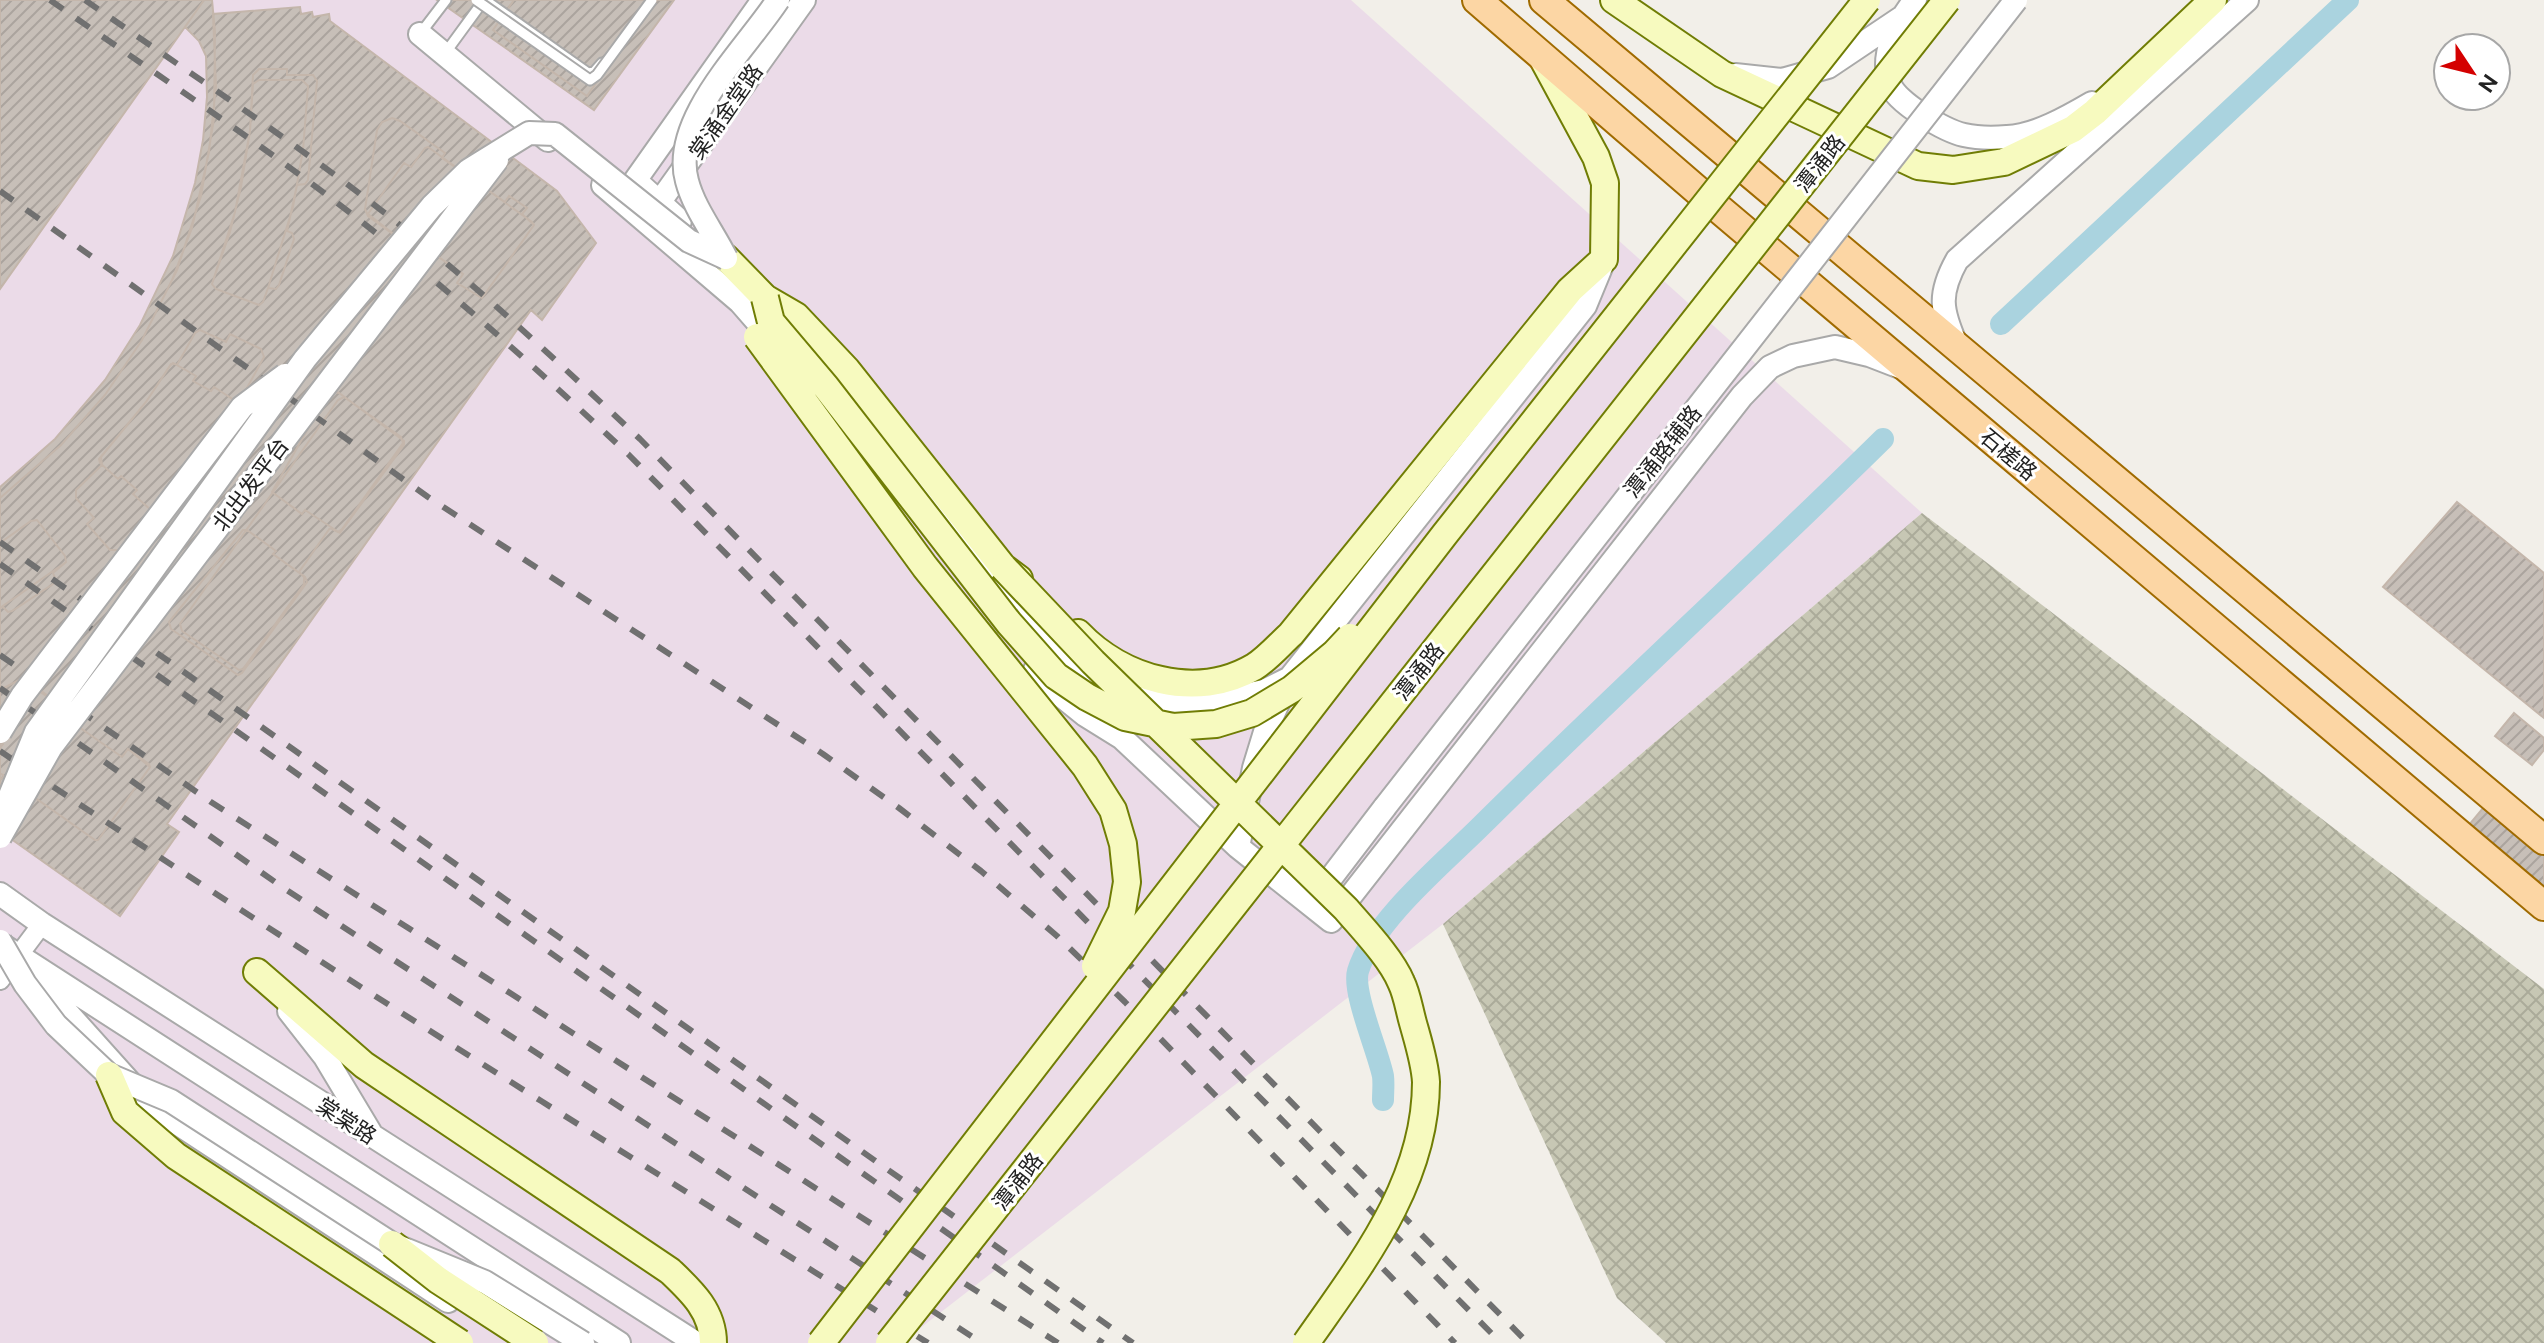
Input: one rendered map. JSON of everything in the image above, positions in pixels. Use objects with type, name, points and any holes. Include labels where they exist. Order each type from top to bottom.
[{"type":"main road","name":"石槎路","points":[[1477,0],[1705,197],[2544,906]]},
{"type":"main road","points":[[1544,0],[2544,840]]},
{"type":"main road","points":[[1614,0],[1722,74],[1918,166],[1953,170],[2004,162],[2073,129],[2095,112],[2213,0]]},
{"type":"main road","points":[[821,1343],[1445,534],[1867,0]]},
{"type":"main road","name":"潭涌路","points":[[889,1343],[1947,0]]},
{"type":"main road","points":[[1003,567],[1045,599],[1083,638],[1134,673],[1192,686],[1213,683],[1256,666],[1291,634],[1570,290],[1604,259],[1605,183],[1596,157],[1539,52]]},
{"type":"main road","points":[[726,258],[765,298],[796,316],[847,370],[1003,567],[1093,662],[1346,909],[1375,943],[1401,981],[1426,1079],[1423,1124],[1414,1163],[1401,1194],[1358,1268],[1306,1343]]},
{"type":"main road","points":[[765,298],[771,322],[826,387],[1009,623],[1056,676],[1125,717],[1173,727],[1216,724],[1252,713],[1292,689],[1335,653],[1445,534]]},
{"type":"main road","points":[[757,337],[925,567],[1085,766],[1113,810],[1123,844],[1127,882],[1122,911],[1100,957],[1040,1056]]},
{"type":"main road","points":[[257,972],[364,1065],[670,1271],[693,1292],[707,1312],[713,1343]]},
{"type":"main road","points":[[109,1075],[125,1112],[176,1156],[460,1343]]},
{"type":"main road","points":[[392,1244],[438,1280],[535,1343]]},
{"type":"street","name":"棠涌金堂路","points":[[620,200],[763,0]]},
{"type":"street","points":[[726,258],[693,199],[683,162],[692,122],[778,0]]},
{"type":"street","name":"棠涌金堂路","points":[[653,213],[804,0]]},
{"type":"street","points":[[1915,0],[1901,18],[1887,53],[1890,86],[1939,126],[1965,135],[2011,137],[2058,122],[2122,86]]},
{"type":"street","name":"潭涌路辅路","points":[[1310,904],[2016,0]]},
{"type":"street","points":[[1958,349],[1944,317],[1945,282],[1957,260],[2247,0]]},
{"type":"street","points":[[1722,74],[1782,80],[1828,67],[1901,18]]},
{"type":"street","points":[[420,34],[620,200],[698,237],[794,334],[1072,670],[1117,697],[1174,701],[1219,701],[1264,691],[1289,679]]},
{"type":"street","name":"北出发平台","points":[[0,820],[36,732],[305,359],[432,206],[469,170],[513,140],[529,133],[555,134],[689,241],[726,258]]},
{"type":"street","name":"北出发平台","points":[[0,837],[51,747],[513,140]]},
{"type":"street","points":[[636,181],[653,213],[757,337]]},
{"type":"street","points":[[1238,847],[1254,768],[1265,732],[1289,679],[1585,306],[1604,259]]},
{"type":"street","points":[[699,267],[740,302],[765,329],[924,533],[1049,686],[1085,715],[1122,738],[1238,847],[1331,921],[1742,396],[1770,367],[1793,356],[1835,347],[1869,355],[1911,371]]},
{"type":"street","name":"北出发平台","points":[[0,732],[22,696],[242,407],[305,359]]},
{"type":"street","name":"棠棠路","points":[[0,894],[42,924],[696,1343]]},
{"type":"street","points":[[0,980],[6,948],[42,924]]},
{"type":"street","points":[[6,948],[25,984],[56,1025],[109,1075],[171,1101],[392,1244],[485,1282],[583,1343]]},
{"type":"street","points":[[6,948],[151,1106],[511,1343]]},
{"type":"street","name":"棠棠路","points":[[6,948],[619,1343]]},
{"type":"street","points":[[257,972],[313,1039],[373,1136]]},
{"type":"lane","points":[[476,0],[590,80],[597,75],[650,0]]},
{"type":"lane","points":[[445,54],[484,0],[588,73],[599,67],[650,0]]},
{"type":"lane","points":[[420,34],[443,4]]},
{"type":"shaded area","points":[[0,0],[1351,0],[1922,513],[1443,924],[901,1343],[0,1343]]},
{"type":"shaded area","points":[[1922,513],[2544,989],[2544,1343],[1666,1343],[1617,1298],[1443,924]]},
{"type":"building","points":[[0,0],[204,0],[0,289]]},
{"type":"building","points":[[204,0],[212,0],[215,32],[214,119],[201,196],[177,270],[142,340],[105,395],[61,445],[0,498],[0,487],[55,439],[105,380],[140,325],[173,256],[195,183],[203,140],[207,97],[206,56],[199,41],[185,27]]},
{"type":"building","points":[[437,0],[674,0],[594,110]]},
{"type":"building","points":[[514,0],[653,0],[587,96],[493,30]]},
{"type":"building","points":[[300,7],[301,14],[312,12],[313,17],[329,14],[330,21],[557,191],[596,243],[542,320],[531,310],[167,824],[179,832],[120,916],[0,831],[0,498],[61,445],[105,395],[142,340],[172,280],[192,228],[209,152],[216,86],[213,14]]},
{"type":"building","points":[[259,69],[287,69],[287,75],[313,75],[317,81],[308,180],[305,184],[297,185],[287,231],[292,233],[294,239],[279,285],[276,289],[268,288],[259,305],[216,289],[212,284],[241,187],[250,131],[253,75]]},
{"type":"building","points":[[259,80],[302,80],[308,86],[303,150],[293,207],[268,288],[259,305],[216,289],[212,284],[235,212],[250,131],[253,84]]},
{"type":"building","points":[[392,118],[445,153],[442,158],[505,202],[509,196],[527,208],[522,214],[534,225],[482,298],[457,283],[463,274],[404,233],[400,239],[368,216],[365,209],[377,130],[382,122]]},
{"type":"building","points":[[428,147],[534,225],[482,298],[457,283],[463,274],[404,233],[400,239],[368,214],[404,163],[411,167]]},
{"type":"building","points":[[200,330],[226,342],[230,334],[261,349],[264,357],[237,406],[142,527],[118,550],[110,550],[87,524],[94,518],[76,498],[76,490],[102,465],[101,457],[146,402],[170,366],[173,363],[177,365],[195,333]]},
{"type":"building","points":[[171,364],[196,376],[193,381],[211,391],[214,387],[237,402],[152,511],[133,494],[137,490],[121,476],[118,479],[99,459],[146,402]]},
{"type":"building","points":[[335,392],[404,441],[340,533],[305,510],[302,514],[272,492],[326,397]]},
{"type":"building","points":[[344,397],[401,437],[403,443],[342,529],[338,532],[330,528],[299,572],[304,577],[304,584],[243,669],[239,670],[182,631],[180,624],[338,400]]},
{"type":"building","points":[[2457,502],[2544,573],[2544,718],[2383,587]]},
{"type":"building","points":[[37,520],[65,556],[66,562],[53,573],[56,580],[53,584],[8,612],[0,608],[0,543]]},
{"type":"building","points":[[37,520],[65,556],[66,562],[0,608],[0,543]]},
{"type":"building","points":[[243,530],[276,551],[273,554],[305,577],[307,582],[238,675],[171,629],[169,622]]},
{"type":"building","points":[[21,679],[67,710],[63,716],[122,757],[128,749],[149,764],[150,767],[98,840],[4,776],[0,780],[0,690]]},
{"type":"building","points":[[36,687],[67,710],[63,716],[122,757],[128,749],[150,767],[98,840],[0,773],[0,748],[3,744],[0,741]]},
{"type":"building","points":[[2514,713],[2544,738],[2544,750],[2532,765],[2495,736]]},
{"type":"building","points":[[2493,796],[2544,829],[2544,910],[2458,838]]},
{"type":"waterway","points":[[2001,324],[2348,0]]},
{"type":"waterway","points":[[1383,1100],[1383,1076],[1357,981],[1366,952],[1378,932],[1430,874],[1883,439]]},
{"type":"railway","points":[[50,0],[350,212],[452,295],[599,427],[1501,1343]]},
{"type":"railway","points":[[85,0],[287,140],[405,229],[582,385],[640,439],[1528,1343]]},
{"type":"railway","points":[[0,191],[428,497],[823,754],[981,871],[1057,936],[1125,1002],[1455,1343]]},
{"type":"railway","points":[[0,542],[1133,1343]]},
{"type":"railway","points":[[0,564],[1103,1343]]},
{"type":"railway","points":[[0,655],[211,802],[1058,1343]]},
{"type":"railway","points":[[0,688],[285,889],[982,1343]]},
{"type":"railway","points":[[0,751],[345,977],[928,1343]]}]
